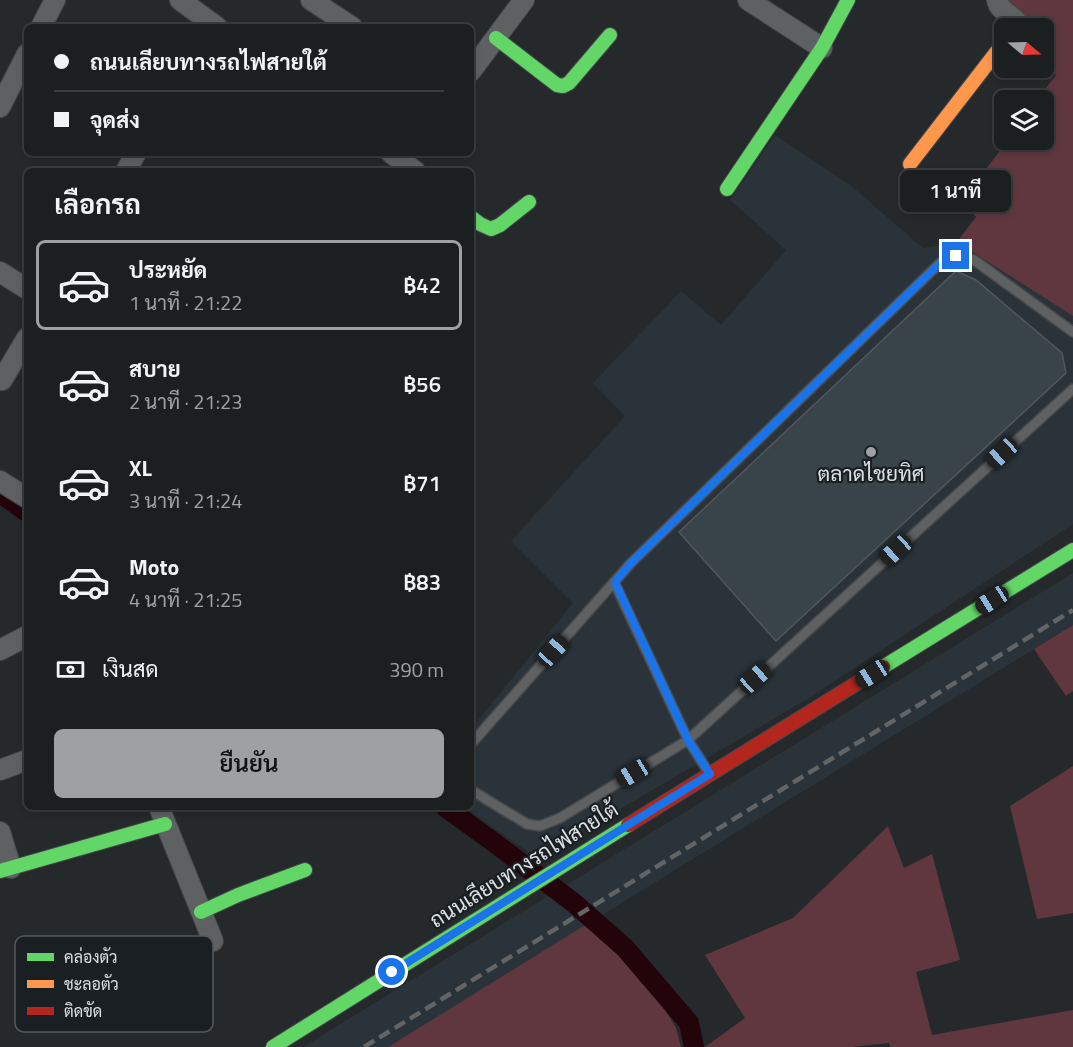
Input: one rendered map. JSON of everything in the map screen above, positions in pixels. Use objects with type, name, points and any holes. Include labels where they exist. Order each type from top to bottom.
[{"type":"main road","points":[[727,189],[822,48],[848,0]]},
{"type":"main road","points":[[496,38],[557,85],[563,86],[569,83],[609,35]]},
{"type":"main road","points":[[910,164],[994,55]]},
{"type":"main road","points":[[474,219],[491,229],[500,225],[529,202]]},
{"type":"main road","name":"ถนนเลียบทางรถไฟสายใต้","points":[[273,1047],[511,897],[1073,550]]},
{"type":"main road","points":[[6,869],[162,816]]},
{"type":"main road","points":[[201,912],[238,895],[305,870]]},
{"type":"street","points":[[43,24],[55,0]]},
{"type":"street","points":[[180,0],[213,24]]},
{"type":"street","points":[[311,0],[347,24]]},
{"type":"street","points":[[474,66],[524,0]]},
{"type":"street","points":[[748,0],[822,48]]},
{"type":"street","points":[[997,0],[1001,9],[1014,18]]},
{"type":"street","points":[[0,107],[24,60]]},
{"type":"street","points":[[0,272],[24,288]]},
{"type":"street","points":[[2,380],[24,343]]},
{"type":"street","points":[[0,481],[24,496]]},
{"type":"street","points":[[0,651],[24,638]]},
{"type":"street","points":[[0,770],[24,761]]},
{"type":"street","points":[[162,816],[211,936]]},
{"type":"street","points":[[0,832],[6,869]]},
{"type":"lane","points":[[474,741],[631,563],[940,263],[956,256],[974,260],[1073,332]]},
{"type":"lane","points":[[474,792],[527,824],[540,826],[560,818],[688,740],[1073,389]]},
{"type":"lane","points":[[615,582],[688,740],[710,774]]},
{"type":"shaded area","points":[[999,0],[1073,0],[1073,316],[957,242],[976,217],[962,201],[1000,150],[1054,150],[1054,90],[1045,90],[1056,75],[1054,73],[1054,18],[997,18],[990,11]]},
{"type":"shaded area","points":[[775,135],[850,185],[923,248],[957,242],[1073,316],[1073,524],[809,698],[537,858],[468,810],[474,810],[474,725],[573,603],[511,541],[625,416],[593,383],[681,291],[721,325],[786,250],[730,200]]},
{"type":"shaded area","points":[[1073,573],[1073,625],[388,1047],[303,1047]]},
{"type":"shaded area","points":[[1073,625],[1073,691],[1066,696],[1034,649]]},
{"type":"shaded area","points":[[1073,766],[1073,913],[1037,919],[1010,806]]},
{"type":"shaded area","points":[[888,826],[904,868],[932,854],[960,960],[916,972],[932,1035],[1073,1010],[1073,1047],[890,1047],[889,1043],[852,1047],[705,1047],[745,1018],[705,955],[793,918]]},
{"type":"shaded area","points":[[590,922],[656,995],[676,1028],[681,1047],[388,1047]]},
{"type":"building","name":"ตลาดไชยทิศ","points":[[956,271],[976,280],[1062,353],[1066,373],[776,641],[679,532]]},
{"type":"waterway","points":[[0,493],[24,510]]},
{"type":"waterway","points":[[449,810],[574,903],[625,948],[689,1023],[694,1047]]},
{"type":"railway","points":[[364,1047],[1073,610]]},
{"type":"traffic: fast","points":[[727,189],[822,48],[848,0]]},
{"type":"traffic: fast","points":[[496,38],[557,85],[563,86],[569,83],[610,35]]},
{"type":"traffic: fast","points":[[474,219],[491,229],[500,225],[529,202]]},
{"type":"traffic: fast","points":[[883,667],[1073,550]]},
{"type":"traffic: fast","points":[[0,871],[165,824]]},
{"type":"traffic: fast","points":[[273,1047],[628,825]]},
{"type":"traffic: fast","points":[[201,912],[238,895],[305,870]]},
{"type":"traffic: slow","points":[[910,164],[994,55]]},
{"type":"traffic: jam","points":[[628,825],[883,667]]},
{"type":"place","name":"ตลาดไชยทิศ","points":[[871,452]]},
{"type":"route","points":[[392,972],[710,774],[688,740],[615,582],[631,563],[940,263],[956,256]]}]
